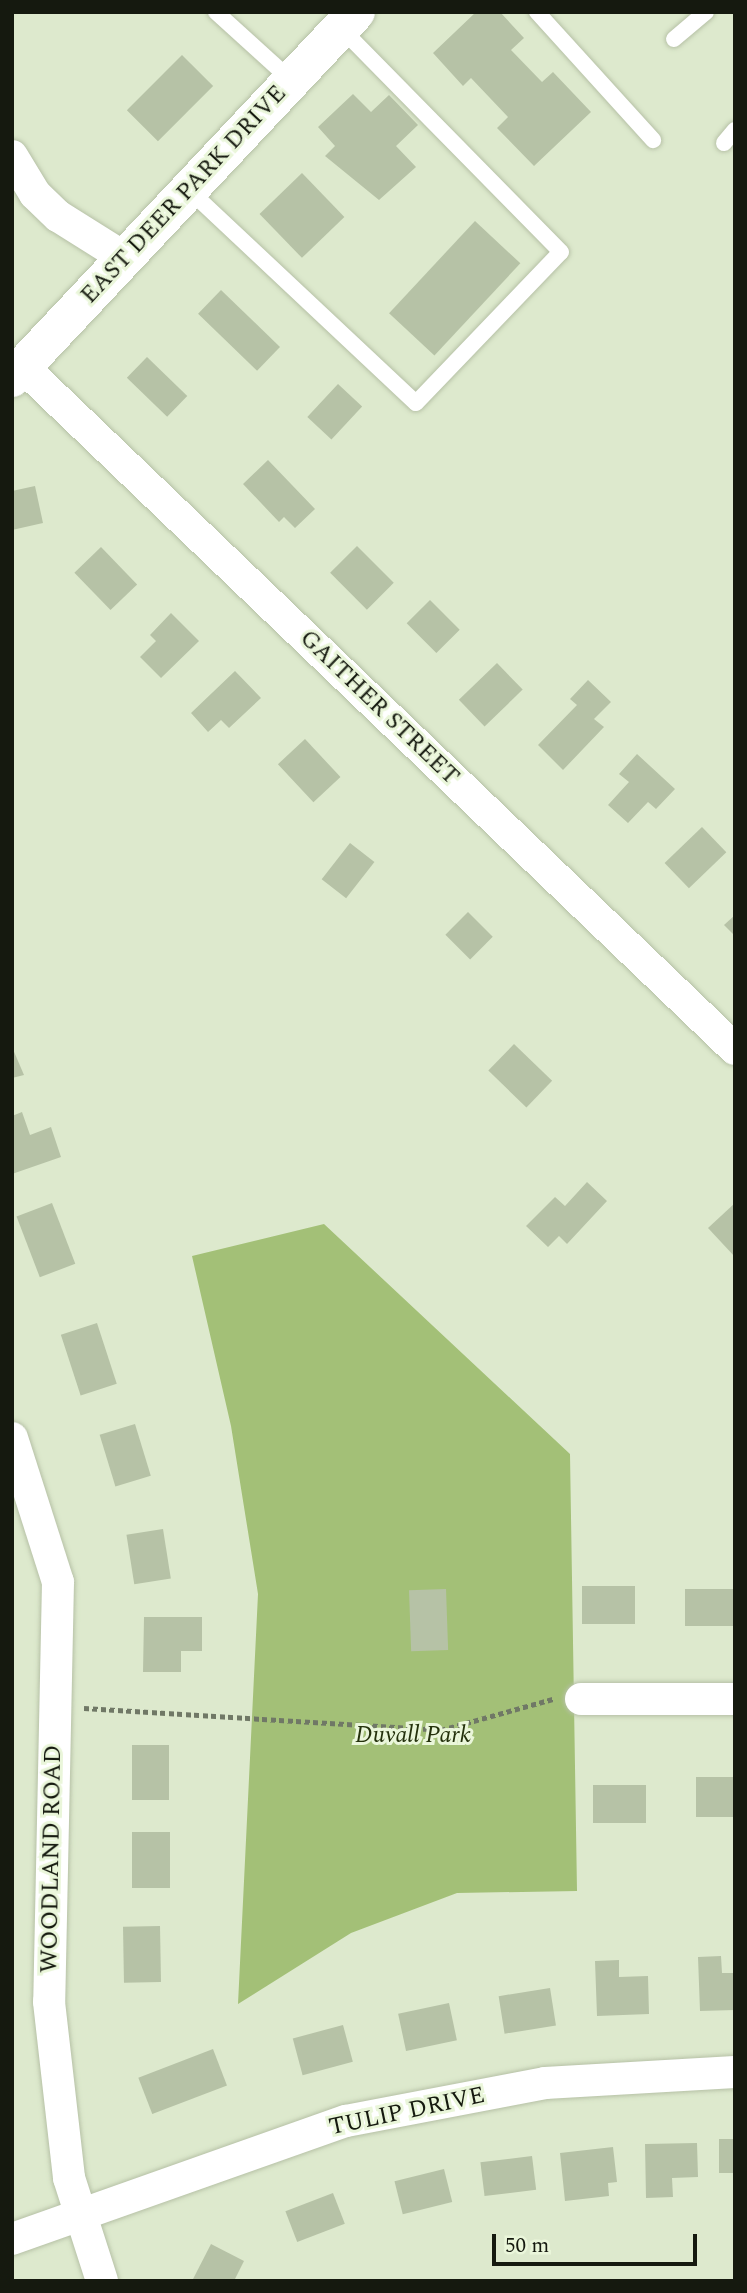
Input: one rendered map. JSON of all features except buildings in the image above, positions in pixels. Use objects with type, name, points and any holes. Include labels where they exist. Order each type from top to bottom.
[{"type":"street","name":"EAST DEER PARK DRIVE","points":[[18,372],[349,20]]},
{"type":"street","points":[[12,156],[35,194],[58,216],[125,258]]},
{"type":"street","name":"GAITHER STREET","points":[[18,372],[735,1049]]},
{"type":"street","name":"WOODLAND ROAD","points":[[12,1438],[58,1582],[49,2003],[59,2115],[79,2215],[102,2281]]},
{"type":"street","points":[[581,1699],[735,1699]]},
{"type":"street","name":"TULIP DRIVE","points":[[12,2239],[346,2121],[545,2083],[735,2072]]},
{"type":"lane","points":[[216,12],[292,80]]},
{"type":"lane","points":[[537,12],[653,140]]},
{"type":"lane","points":[[674,39],[706,12]]},
{"type":"lane","points":[[189,190],[416,403],[561,252],[473,162],[349,20]]},
{"type":"lane","points":[[723,143],[735,130]]},
{"type":"path","points":[[56,1706],[441,1730],[545,1699],[581,1699]]},
{"type":"green space","name":"Duvall Park","points":[[324,1224],[570,1454],[577,1891],[457,1893],[351,1933],[238,2004],[258,1594],[231,1426],[192,1256]]}]
